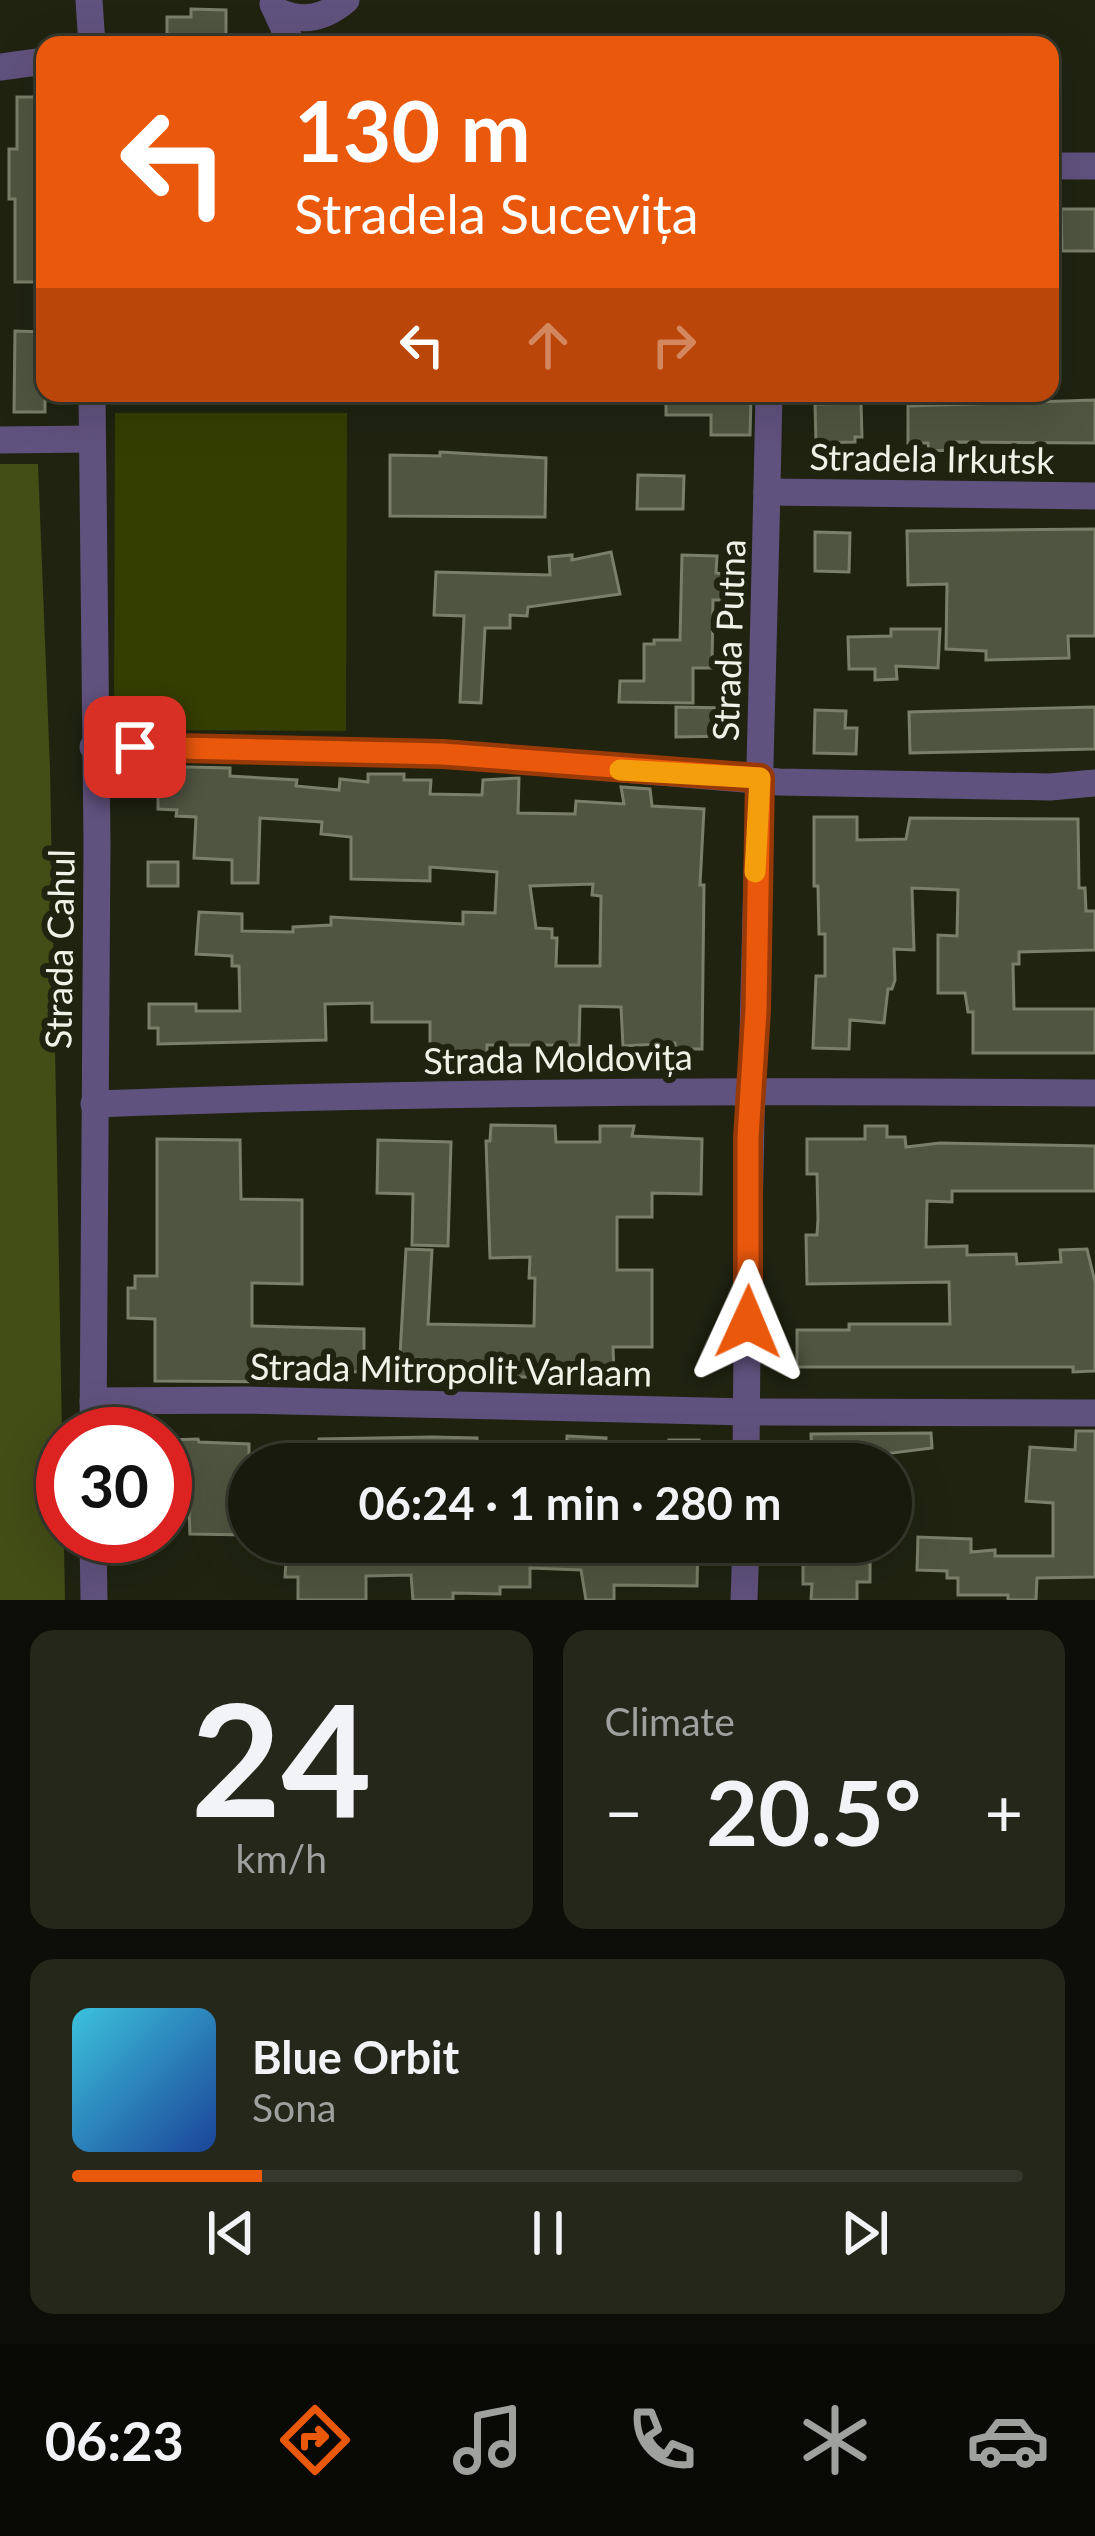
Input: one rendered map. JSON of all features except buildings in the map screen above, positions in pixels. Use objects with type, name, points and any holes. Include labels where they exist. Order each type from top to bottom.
[{"type":"street","points":[[89,0],[91,36]]},
{"type":"street","points":[[275,6],[294,19],[315,17],[346,0]]},
{"type":"street","points":[[275,6],[288,36]]},
{"type":"street","points":[[0,67],[36,62]]},
{"type":"street","points":[[1059,166],[1095,166]]},
{"type":"street","name":"Strada Cahul","points":[[92,402],[97,843],[93,1407]]},
{"type":"street","name":"Strada Putna","points":[[746,1443],[769,402]]},
{"type":"street","points":[[0,440],[92,439]]},
{"type":"street","name":"Stradela Irkutsk","points":[[767,491],[1095,496]]},
{"type":"street","points":[[93,747],[443,754],[760,778],[1004,786],[1095,783]]},
{"type":"street","name":"Strada Moldovița","points":[[94,1103],[304,1097],[1095,1093]]},
{"type":"street","name":"Strada Mitropolit Varlaam","points":[[93,1401],[1095,1413]]},
{"type":"street","points":[[93,1563],[94,1600]]},
{"type":"street","points":[[744,1600],[745,1563]]},
{"type":"green space","points":[[115,413],[347,413],[346,731],[114,730]]},
{"type":"green space","points":[[0,464],[38,464],[50,768],[62,1407],[36,1407],[36,1563],[64,1563],[65,1600],[0,1600]]},
{"type":"slow traffic","points":[[620,770],[760,778],[755,872]]},
{"type":"route","points":[[135,747],[443,754],[760,778],[756,1010],[748,1138],[748,1322]]}]
